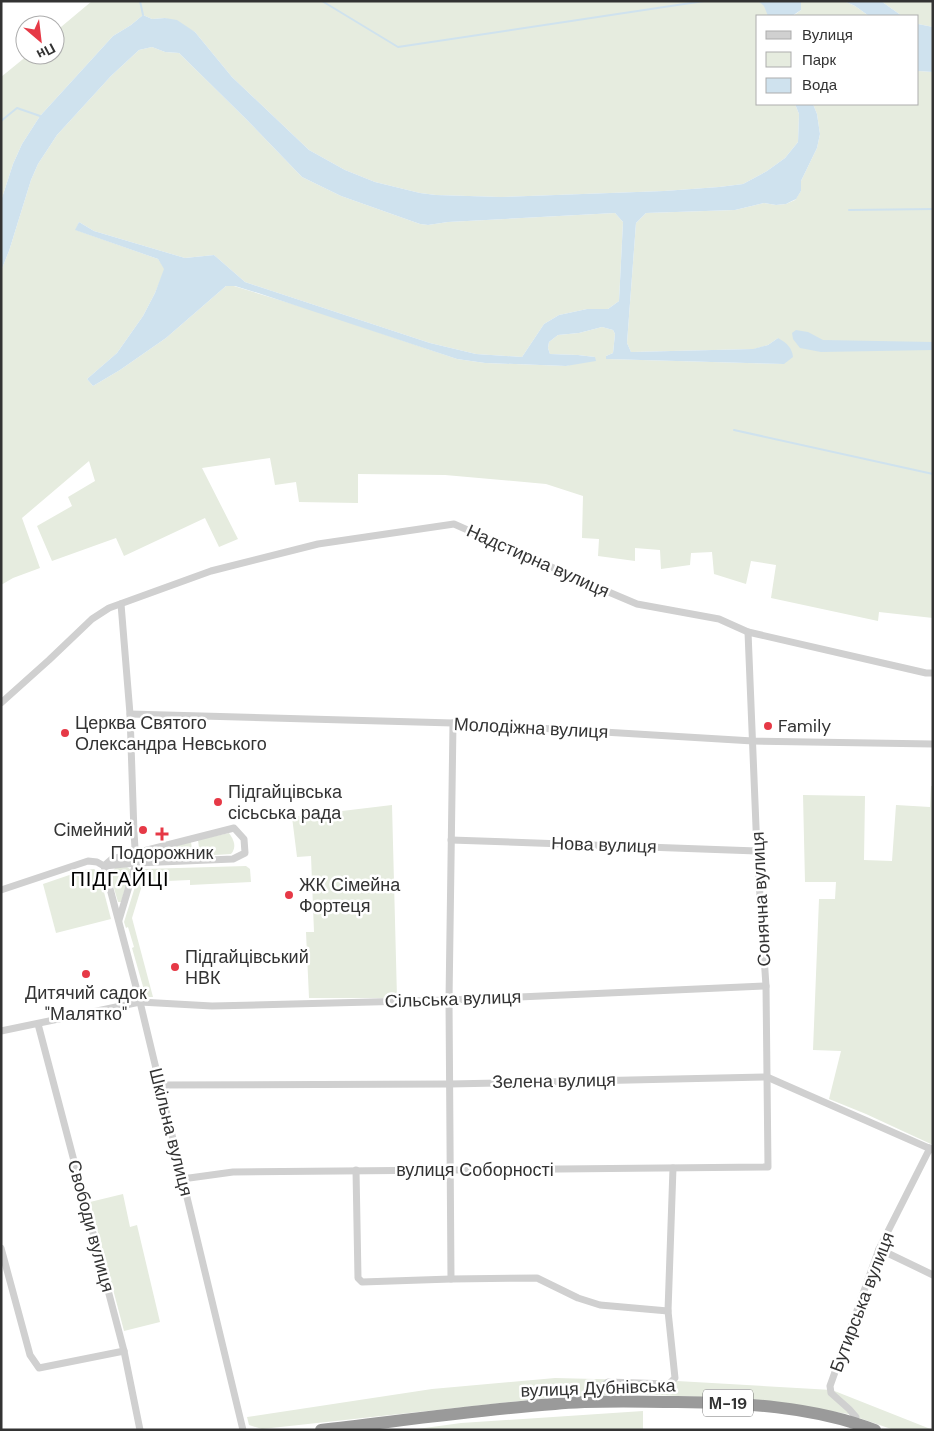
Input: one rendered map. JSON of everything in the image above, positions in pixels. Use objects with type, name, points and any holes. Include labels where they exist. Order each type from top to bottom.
[{"type":"highway","name":"вулиця Дубнівська","points":[[322,1430],[556,1404],[600,1401],[759,1404],[827,1416],[875,1430]]},
{"type":"street","name":"Надстирна вулиця","points":[[1,703],[50,660],[92,619],[109,608],[211,571],[318,544],[454,524],[637,604],[719,619],[748,632],[847,656],[926,673],[933,672]]},
{"type":"street","points":[[119,922],[136,863],[130,714],[121,604]]},
{"type":"street","name":"Сонячна вулиця","points":[[748,632],[757,851],[766,986],[768,1167]]},
{"type":"street","name":"Молодіжна вулиця","points":[[130,714],[453,723],[753,741],[933,744]]},
{"type":"street","points":[[451,1279],[449,1000],[453,723]]},
{"type":"street","points":[[1,890],[88,861],[98,862],[104,866],[233,859],[245,853],[244,839],[234,828],[135,852],[112,859],[104,866]]},
{"type":"street","name":"Нова вулиця","points":[[451,840],[757,851]]},
{"type":"street","name":"Шкільна вулиця","points":[[104,866],[140,1002],[243,1430]]},
{"type":"street","name":"Сільська вулиця","points":[[1,1031],[140,1002],[212,1006],[449,1000],[766,986]]},
{"type":"street","name":"Свободи вулиця","points":[[38,1024],[124,1351],[140,1430]]},
{"type":"street","name":"Зелена вулиця","points":[[160,1085],[450,1084],[767,1077],[931,1149]]},
{"type":"street","name":"Бутирська вулиця","points":[[855,1423],[856,1417],[831,1393],[830,1386],[878,1249],[931,1149]]},
{"type":"street","name":"вулиця Соборності","points":[[182,1179],[233,1172],[768,1167]]},
{"type":"street","points":[[600,1401],[601,1387],[608,1382],[669,1384],[675,1378],[668,1311],[673,1168]]},
{"type":"street","points":[[356,1170],[358,1278],[362,1282],[537,1278],[578,1298],[600,1305],[668,1311]]},
{"type":"street","points":[[1,1248],[30,1355],[39,1368],[124,1351]]},
{"type":"street","points":[[878,1249],[933,1275]]},
{"type":"green space","points":[[92,1],[769,1],[769,15],[756,15],[756,105],[795,105],[799,114],[798,142],[785,158],[767,171],[743,184],[664,191],[501,197],[420,193],[375,182],[345,170],[309,150],[232,77],[195,32],[165,18],[152,19],[143,15],[113,36],[40,116],[22,144],[13,164],[1,201],[1,77],[16,65],[65,65],[65,24]]},
{"type":"green space","points":[[801,1],[844,1],[868,15],[794,15],[801,10]]},
{"type":"green space","points":[[881,1],[933,1],[933,27],[919,24],[919,15],[901,15]]},
{"type":"green space","points":[[152,47],[165,52],[179,53],[302,177],[341,196],[420,224],[615,213],[623,222],[619,301],[608,309],[587,309],[559,315],[544,324],[522,357],[476,354],[430,343],[245,282],[214,255],[185,258],[94,231],[79,222],[76,230],[158,259],[165,269],[143,316],[117,353],[87,379],[93,386],[166,338],[226,286],[234,286],[312,310],[457,359],[485,363],[566,366],[595,357],[550,354],[549,342],[558,335],[579,333],[602,327],[613,330],[615,334],[613,353],[606,356],[607,359],[784,364],[778,338],[768,345],[754,349],[631,352],[627,343],[636,223],[646,213],[735,210],[764,203],[786,204],[795,200],[801,191],[801,181],[817,148],[820,134],[817,114],[813,105],[919,105],[919,71],[933,72],[933,618],[879,612],[878,621],[771,598],[776,565],[751,561],[746,584],[714,574],[712,552],[691,553],[690,565],[661,569],[660,550],[635,548],[635,561],[598,556],[599,539],[582,538],[583,496],[546,484],[445,475],[358,474],[358,503],[299,502],[296,482],[275,485],[270,458],[202,468],[238,539],[219,547],[205,518],[124,556],[116,538],[52,561],[37,526],[72,506],[68,497],[95,481],[89,461],[22,518],[40,568],[13,578],[1,585],[1,271],[38,164],[57,135],[111,76],[139,50]]},
{"type":"green space","points":[[931,786],[933,786],[933,1145],[829,1099],[841,1051],[813,1050],[819,899],[835,899],[836,882],[805,882],[803,795],[865,796],[864,860],[892,861],[896,805],[930,807]]},
{"type":"green space","points":[[392,805],[397,998],[309,998],[306,932],[314,932],[311,856],[297,857],[292,817]]},
{"type":"green space","points":[[229,833],[234,844],[231,854],[200,856],[198,840]]},
{"type":"green space","points":[[191,842],[193,856],[143,858],[142,853]]},
{"type":"green space","points":[[246,866],[250,869],[251,882],[190,885],[190,880],[143,882],[132,918],[153,997],[146,997],[132,948],[134,947],[128,927],[126,928],[124,922],[139,874],[144,869]]},
{"type":"green space","points":[[127,867],[131,870],[121,902],[118,902],[110,875],[115,868]]},
{"type":"green space","points":[[94,869],[99,873],[111,919],[56,933],[43,884],[84,870]]},
{"type":"green space","points":[[123,1194],[130,1227],[137,1225],[160,1322],[124,1331],[90,1202]]},
{"type":"green space","points":[[555,1378],[677,1381],[832,1390],[933,1430],[894,1430],[848,1414],[761,1400],[638,1394],[557,1397],[262,1429],[249,1425],[247,1417],[432,1389]]},
{"type":"green space","points":[[643,1411],[643,1430],[410,1430],[461,1423]]},
{"type":"water","points":[[758,1],[801,1],[801,10],[794,15],[768,15],[764,6]]},
{"type":"water","points":[[844,1],[881,1],[901,15],[868,15]]},
{"type":"water","points":[[143,15],[152,19],[165,18],[177,20],[195,32],[232,77],[309,150],[345,170],[375,182],[436,195],[501,197],[664,191],[743,184],[767,171],[785,158],[798,142],[799,114],[795,105],[813,105],[817,114],[820,134],[817,148],[801,181],[801,191],[796,199],[786,204],[764,203],[735,210],[646,213],[636,223],[627,343],[631,352],[753,349],[768,345],[778,338],[792,351],[793,357],[784,364],[606,359],[606,356],[613,353],[615,334],[613,330],[602,327],[579,333],[558,335],[549,342],[550,354],[595,357],[596,361],[566,366],[485,363],[457,359],[258,293],[235,286],[226,286],[166,338],[93,386],[87,379],[117,353],[143,316],[155,293],[164,269],[158,259],[75,230],[79,222],[94,231],[185,258],[214,255],[245,282],[430,343],[476,354],[522,357],[544,324],[559,315],[587,309],[608,309],[619,301],[623,222],[615,213],[448,222],[428,225],[420,224],[341,196],[302,177],[179,53],[165,52],[152,47],[139,50],[111,76],[57,135],[38,164],[31,180],[1,271],[1,201],[13,164],[22,144],[40,116],[113,36]]},
{"type":"water","points":[[919,24],[933,27],[933,72],[919,71]]},
{"type":"water","points":[[796,330],[808,332],[823,340],[933,342],[933,350],[821,352],[800,348],[793,339],[792,333]]},
{"type":"waterway","points":[[140,1],[143,15]]},
{"type":"waterway","points":[[322,1],[398,47],[704,1]]},
{"type":"waterway","points":[[1,121],[17,108],[40,116]]},
{"type":"waterway","points":[[849,210],[933,209]]},
{"type":"waterway","points":[[734,430],[933,474]]},
{"type":"place","name":"Family","points":[[768,726]]},
{"type":"place","name":"Церква Святого Олександра Невського","points":[[65,733]]},
{"type":"place","name":"Підгайцівська сісьська рада","points":[[218,802]]},
{"type":"place","name":"Сімейний","points":[[143,830]]},
{"type":"place","name":"Подорожник","points":[[162,834]]},
{"type":"place","name":"ЖК Сімейна Фортеця","points":[[289,895]]},
{"type":"place","name":"Підгайцівський НВК","points":[[175,967]]},
{"type":"place","name":"Дитячий садок \"Малятко\"","points":[[86,974]]},
{"type":"district","name":"ПІДГАЙЦІ","points":[[120,879]]}]
